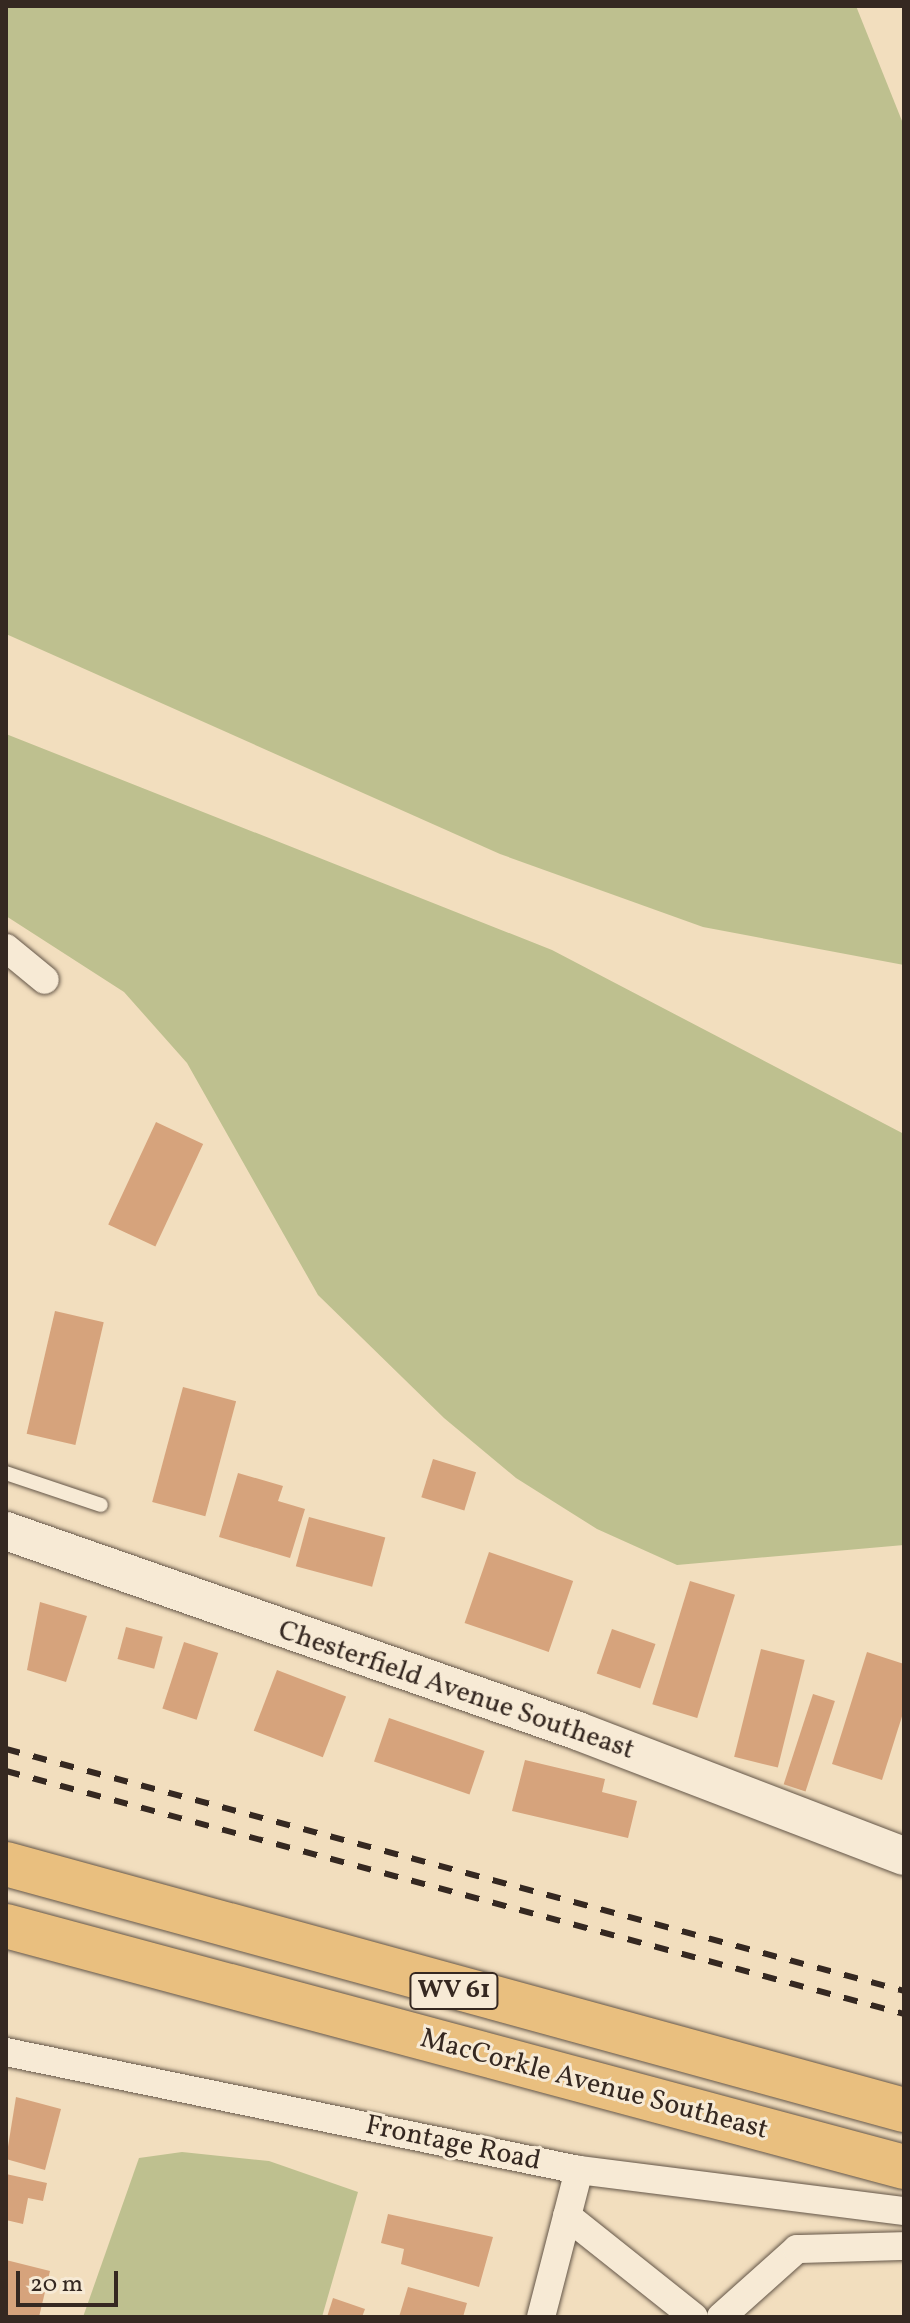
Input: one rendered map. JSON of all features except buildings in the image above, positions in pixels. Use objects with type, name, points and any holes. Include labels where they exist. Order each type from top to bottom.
[{"type":"main road","name":"MacCorkle Avenue Southeast","points":[[6,1864],[904,2110]]},
{"type":"main road","name":"MacCorkle Avenue Southeast","points":[[6,1926],[904,2167]]},
{"type":"street","points":[[6,948],[45,980]]},
{"type":"street","name":"Chesterfield Avenue Southeast","points":[[6,1531],[578,1731],[904,1856]]},
{"type":"street","name":"Frontage Road","points":[[6,2052],[579,2170],[904,2211]]},
{"type":"street","points":[[541,2317],[579,2170]]},
{"type":"street","points":[[567,2216],[694,2317]]},
{"type":"street","points":[[721,2317],[797,2249],[904,2246]]},
{"type":"lane","points":[[6,1473],[101,1505]]},
{"type":"green space","points":[[6,6],[856,6],[904,126],[904,965],[703,927],[500,854],[6,634]]},
{"type":"green space","points":[[6,734],[552,950],[904,1134],[904,1545],[677,1565],[597,1529],[516,1478],[444,1418],[318,1295],[187,1063],[124,992],[6,916]]},
{"type":"green space","points":[[182,2152],[269,2161],[358,2192],[322,2317],[83,2317],[139,2158]]},
{"type":"railway","points":[[6,1749],[904,1991]]},
{"type":"railway","points":[[6,1771],[904,2014]]}]
